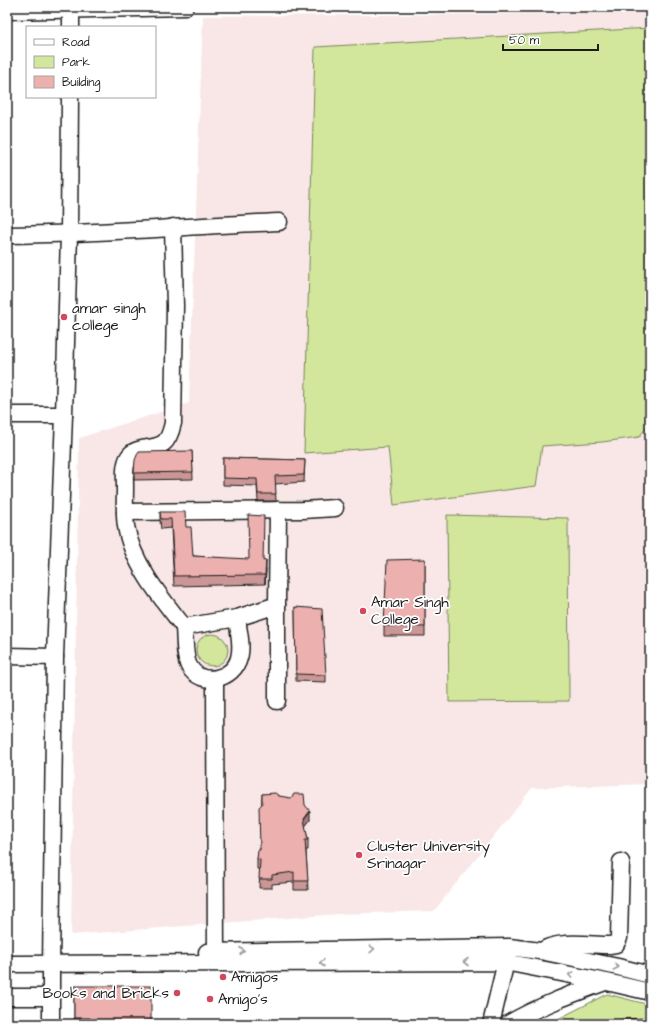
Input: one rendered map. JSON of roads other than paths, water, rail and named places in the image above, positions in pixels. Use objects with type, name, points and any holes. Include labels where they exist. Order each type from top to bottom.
[{"type":"street","points":[[7,11],[71,8],[185,7]]},
{"type":"street","points":[[71,8],[71,26]]},
{"type":"street","points":[[51,1024],[55,657],[69,234],[70,98]]},
{"type":"street","points":[[7,235],[69,234],[279,222]]},
{"type":"street","points":[[173,227],[175,306],[173,423],[166,442],[159,446],[139,450],[129,455],[124,471],[126,526],[129,540],[138,560],[157,593],[184,627],[187,662],[194,673],[214,679],[234,670],[240,656],[236,618]]},
{"type":"street","points":[[7,415],[64,415]]},
{"type":"street","points":[[125,512],[304,510],[335,508]]},
{"type":"street","points":[[276,701],[278,510]]},
{"type":"street","points":[[184,627],[236,618],[277,605]]},
{"type":"street","points":[[7,656],[55,657]]},
{"type":"street","points":[[214,679],[216,957]]},
{"type":"street","points":[[7,964],[51,960],[216,957],[507,955],[540,951],[553,945],[616,944],[620,938],[621,862]]},
{"type":"street","points":[[540,951],[650,975]]},
{"type":"street","points":[[7,954],[51,960]]},
{"type":"street","points":[[507,955],[650,992]]},
{"type":"street","points":[[491,1024],[507,955]]},
{"type":"street","points":[[508,1024],[552,1001],[607,982]]},
{"type":"street","points":[[7,997],[51,997]]},
{"type":"place","name":"amar singh college","points":[[64,317]]},
{"type":"place","name":"Amar Singh College","points":[[363,611]]},
{"type":"place","name":"Cluster University Srinagar","points":[[359,855]]},
{"type":"place","name":"Amigos","points":[[223,977]]},
{"type":"place","name":"Books and Bricks","points":[[177,993]]},
{"type":"place","name":"Amigo's","points":[[210,999]]}]
